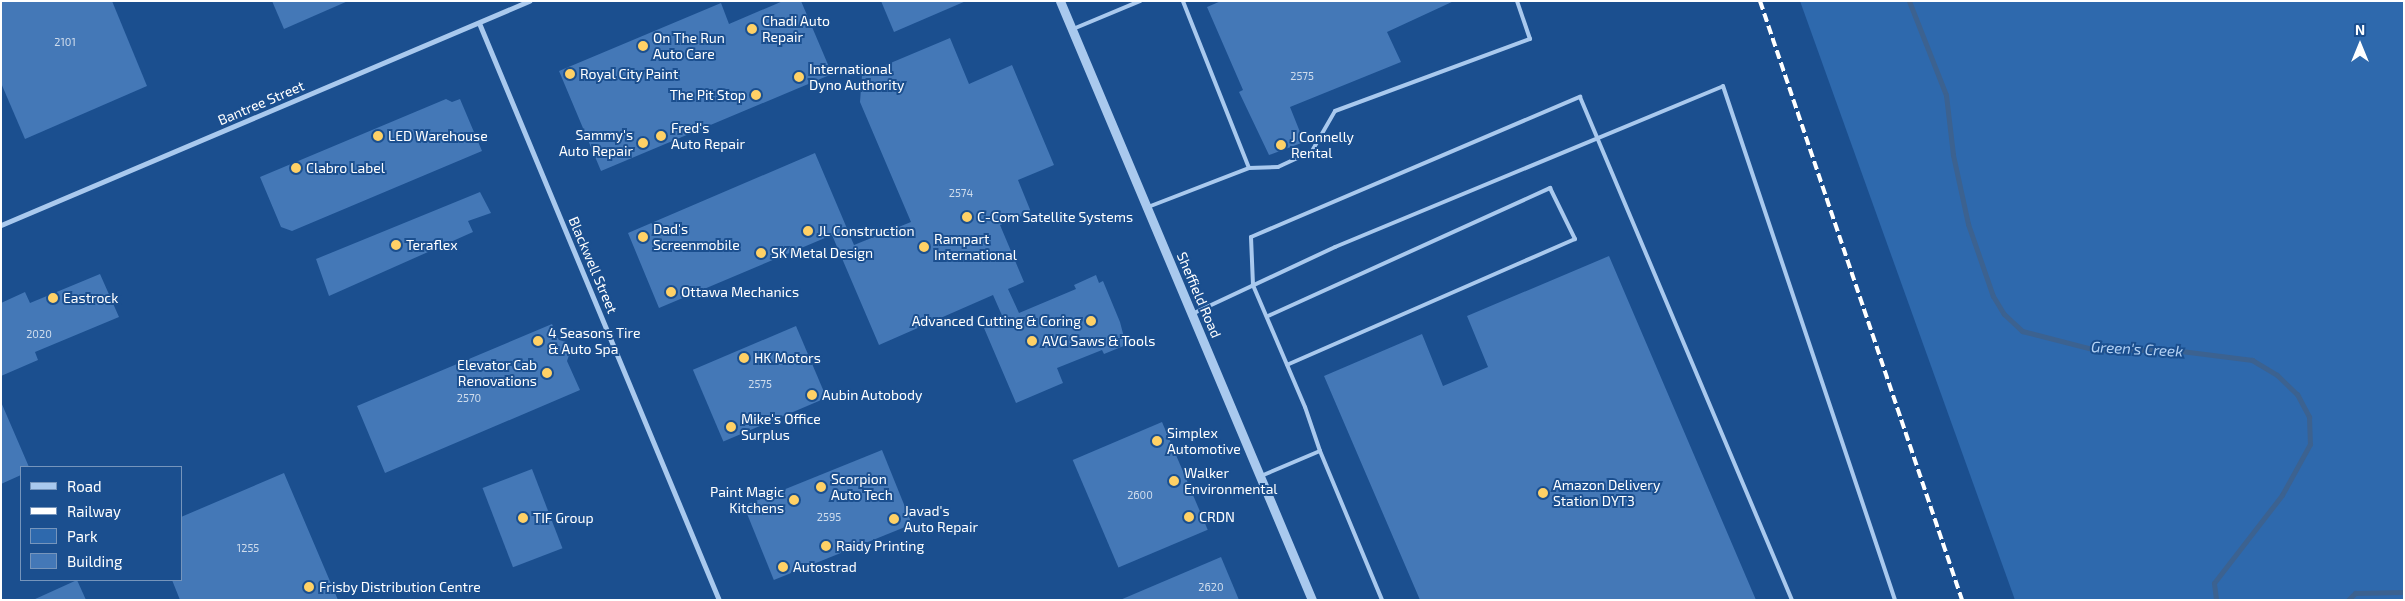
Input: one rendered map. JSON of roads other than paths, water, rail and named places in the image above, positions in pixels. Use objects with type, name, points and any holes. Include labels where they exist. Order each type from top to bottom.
[{"type":"street","name":"Bantree Street","points":[[1,225],[529,1]]},
{"type":"street","name":"Sheffield Road","points":[[1060,1],[1312,600]]},
{"type":"street","name":"Blackwell Street","points":[[480,23],[720,600]]},
{"type":"lane","points":[[1073,29],[1140,1]]},
{"type":"lane","points":[[1183,1],[1249,168]]},
{"type":"lane","points":[[1146,208],[1249,168],[1278,167],[1312,151],[1335,111],[1530,39],[1517,1]]},
{"type":"lane","points":[[1192,314],[1253,285],[1599,136],[1723,86],[1895,600]]},
{"type":"lane","points":[[1382,600],[1320,451],[1268,316],[1253,285],[1251,237],[1580,97],[1599,136],[1792,600]]},
{"type":"lane","points":[[1268,316],[1550,188],[1575,239],[1287,365]]},
{"type":"lane","points":[[1259,477],[1320,451]]},
{"type":"waterway","name":"Green's Creek","points":[[1909,1],[1946,95],[1953,155],[1968,224],[1993,296],[2004,314],[2022,331],[2096,350],[2173,350],[2252,360],[2277,375],[2297,394],[2309,417],[2310,444],[2282,495],[2214,583],[2216,600]]},
{"type":"waterway","name":"Green's Creek","points":[[2348,600],[2355,593],[2404,592]]},
{"type":"railway","points":[[1760,1],[1962,600]]},
{"type":"place","name":"Chadi Auto Repair","points":[[752,29]]},
{"type":"place","name":"On The Run Auto Care","points":[[643,46]]},
{"type":"place","name":"Royal City Paint","points":[[570,74]]},
{"type":"place","name":"International Dyno Authority","points":[[799,77]]},
{"type":"place","name":"The Pit Stop","points":[[756,95]]},
{"type":"place","name":"LED Warehouse","points":[[378,136]]},
{"type":"place","name":"Fred's Auto Repair","points":[[661,136]]},
{"type":"place","name":"Sammy's Auto Repair","points":[[643,143]]},
{"type":"place","name":"J Connelly Rental","points":[[1281,145]]},
{"type":"place","name":"Clabro Label","points":[[296,168]]},
{"type":"place","name":"C-Com Satellite Systems","points":[[967,217]]},
{"type":"place","name":"JL Construction","points":[[808,231]]},
{"type":"place","name":"Dad's Screenmobile","points":[[643,237]]},
{"type":"place","name":"Teraflex","points":[[396,245]]},
{"type":"place","name":"Rampart International","points":[[924,247]]},
{"type":"place","name":"SK Metal Design","points":[[761,253]]},
{"type":"place","name":"Ottawa Mechanics","points":[[671,292]]},
{"type":"place","name":"Eastrock","points":[[53,298]]},
{"type":"place","name":"Advanced Cutting & Coring","points":[[1091,321]]},
{"type":"place","name":"4 Seasons Tire & Auto Spa","points":[[538,341]]},
{"type":"place","name":"AVG Saws & Tools","points":[[1032,341]]},
{"type":"place","name":"HK Motors","points":[[744,358]]},
{"type":"place","name":"Elevator Cab Renovations","points":[[547,373]]},
{"type":"place","name":"Aubin Autobody","points":[[812,395]]},
{"type":"place","name":"Mike's Office Surplus","points":[[731,427]]},
{"type":"place","name":"Simplex Automotive","points":[[1157,441]]},
{"type":"place","name":"Walker Environmental","points":[[1174,481]]},
{"type":"place","name":"Scorpion Auto Tech","points":[[821,487]]},
{"type":"place","name":"Amazon Delivery Station DYT3","points":[[1543,493]]},
{"type":"place","name":"Paint Magic Kitchens","points":[[794,500]]},
{"type":"place","name":"CRDN","points":[[1189,517]]},
{"type":"place","name":"TIF Group","points":[[523,518]]},
{"type":"place","name":"Javad's Auto Repair","points":[[894,519]]},
{"type":"place","name":"Raidy Printing","points":[[826,546]]},
{"type":"place","name":"Autostrad","points":[[783,567]]},
{"type":"place","name":"Frisby Distribution Centre","points":[[309,587]]}]
